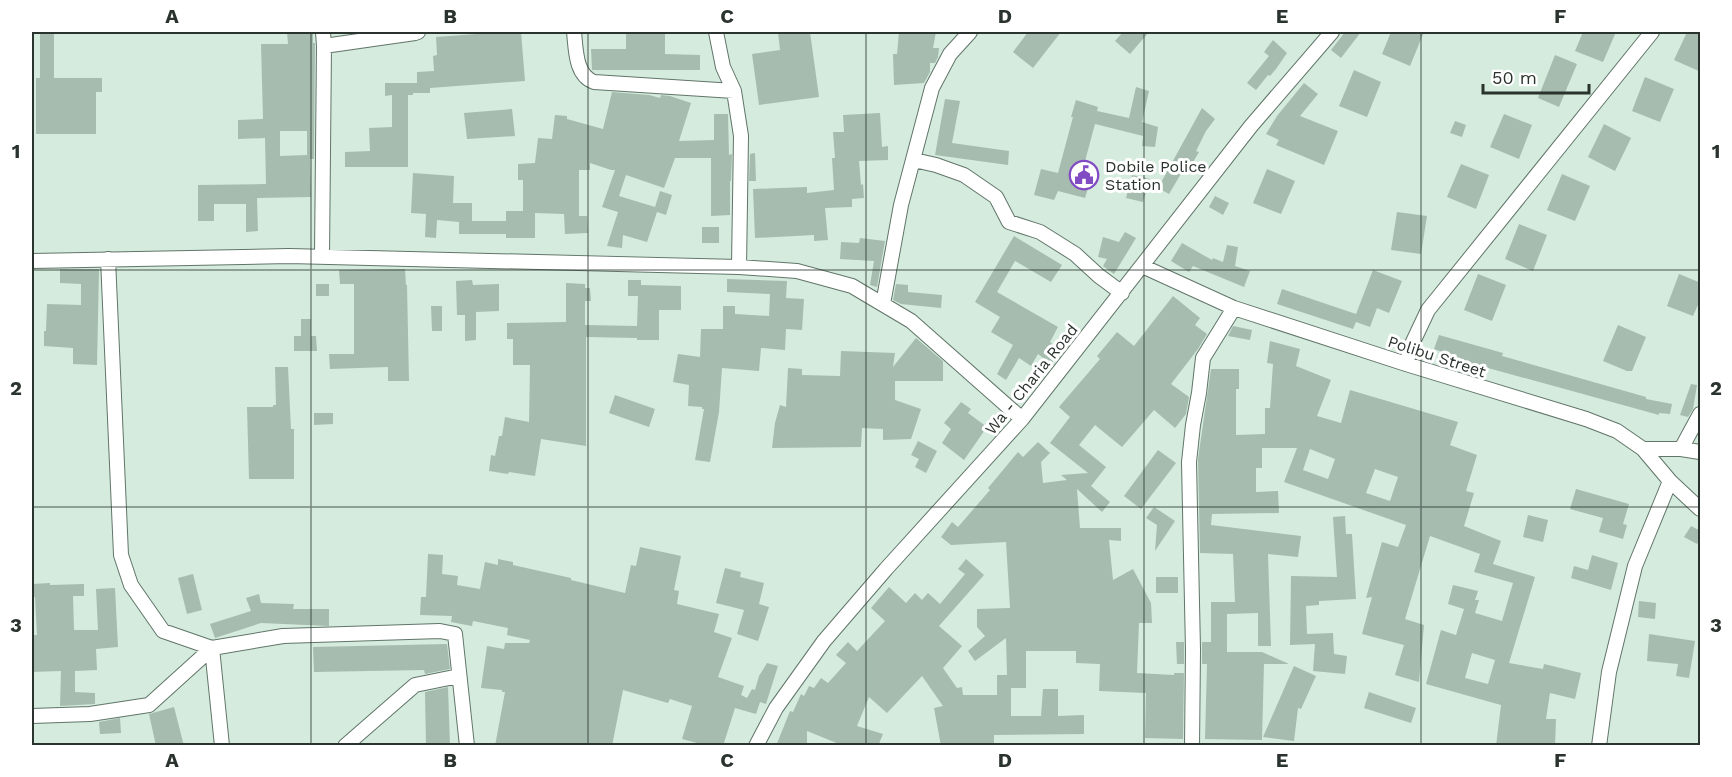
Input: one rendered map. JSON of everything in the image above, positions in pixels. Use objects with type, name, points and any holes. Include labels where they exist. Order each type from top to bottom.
[{"type":"street","points":[[322,257],[323,32]]},
{"type":"street","points":[[324,46],[418,32]]},
{"type":"street","points":[[574,32],[580,70],[586,79],[594,82],[734,91]]},
{"type":"street","points":[[716,32],[723,67],[734,91],[741,136],[739,267]]},
{"type":"street","points":[[883,304],[901,205],[933,88],[950,54],[970,32]]},
{"type":"street","name":"Wa - Charia Road","points":[[756,746],[776,708],[824,641],[1022,419],[1251,126],[1332,32]]},
{"type":"street","points":[[1406,364],[1412,344],[1428,310],[1652,32]]},
{"type":"street","points":[[914,160],[964,175],[996,197],[1009,222],[1040,232],[1075,254],[1122,293]]},
{"type":"street","points":[[32,261],[289,256],[739,267],[797,271],[852,286],[911,321],[1022,419]]},
{"type":"street","points":[[108,259],[121,555],[131,585],[163,631],[212,648],[283,636],[440,631],[454,634],[467,746]]},
{"type":"street","name":"Polibu Street","points":[[1142,266],[1234,308],[1586,419],[1617,431],[1643,449],[1670,481],[1701,509]]},
{"type":"street","points":[[1192,746],[1193,650],[1189,462],[1203,358],[1234,308]]},
{"type":"street","points":[[1681,449],[1701,414]]},
{"type":"street","points":[[1643,449],[1681,449],[1701,452]]},
{"type":"street","points":[[1599,746],[1609,672],[1635,566],[1670,481]]},
{"type":"street","points":[[32,716],[90,714],[149,705],[212,648]]},
{"type":"street","points":[[212,648],[222,746]]},
{"type":"street","points":[[345,746],[415,685],[459,676]]},
{"type":"building","points":[[40,32],[54,32],[54,78],[102,78],[102,92],[96,92],[96,134],[36,134],[36,78],[40,78]]},
{"type":"building","points":[[287,32],[313,32],[313,43],[315,43],[314,159],[310,159],[311,197],[257,198],[258,231],[246,232],[246,204],[214,204],[214,221],[198,221],[198,185],[266,184],[265,138],[238,139],[238,120],[263,119],[261,44],[288,44]],"holes":[[[280,131],[307,131],[307,155],[280,156]]]},
{"type":"building","points":[[521,32],[525,81],[430,88],[430,93],[408,95],[408,167],[345,167],[345,152],[370,151],[369,128],[392,127],[392,95],[385,96],[385,83],[417,83],[417,72],[434,71],[433,56],[437,55],[436,37]]},
{"type":"building","points":[[626,32],[665,32],[665,54],[700,55],[700,70],[592,70],[591,49],[626,49]]},
{"type":"building","points":[[778,32],[810,32],[819,97],[759,105],[752,54],[780,50]]},
{"type":"building","points":[[899,32],[936,32],[933,48],[939,48],[938,57],[935,63],[930,63],[930,72],[924,83],[894,85],[893,54],[897,54]]},
{"type":"building","points":[[1028,32],[1061,32],[1033,68],[1013,52]]},
{"type":"building","points":[[1123,32],[1149,32],[1130,54],[1115,41]]},
{"type":"building","points":[[1345,32],[1361,32],[1341,58],[1331,50]]},
{"type":"building","points":[[1391,32],[1424,32],[1410,66],[1382,54]]},
{"type":"building","points":[[1583,32],[1616,32],[1603,62],[1575,51]]},
{"type":"building","points":[[1687,32],[1701,32],[1701,72],[1674,60]]},
{"type":"building","points":[[1273,40],[1287,53],[1276,69],[1256,90],[1247,83],[1269,56],[1264,52]]},
{"type":"building","points":[[1555,55],[1577,64],[1559,107],[1538,98]]},
{"type":"building","points":[[1354,70],[1381,82],[1367,117],[1339,106]]},
{"type":"building","points":[[1645,77],[1674,89],[1660,122],[1632,111]]},
{"type":"building","points":[[1304,83],[1318,94],[1300,116],[1338,131],[1324,165],[1276,145],[1279,140],[1266,134],[1277,116]]},
{"type":"building","points":[[1136,87],[1149,91],[1142,122],[1158,127],[1155,147],[1142,146],[1143,136],[1095,124],[1081,176],[1091,179],[1085,198],[1058,191],[1054,200],[1034,195],[1041,169],[1058,173],[1076,100],[1098,107],[1097,111],[1129,118]]},
{"type":"building","points":[[612,92],[660,98],[661,95],[670,96],[691,103],[679,141],[714,140],[714,114],[728,114],[729,155],[732,154],[730,215],[711,216],[711,158],[675,158],[664,188],[626,175],[619,196],[655,207],[660,191],[672,195],[666,215],[657,212],[647,242],[623,235],[622,248],[607,246],[618,212],[602,207],[615,170],[590,163],[590,170],[579,170],[579,216],[587,216],[588,233],[565,234],[564,214],[535,213],[535,238],[506,238],[506,234],[459,234],[459,222],[437,220],[436,238],[425,237],[426,214],[411,213],[413,173],[454,176],[453,203],[472,203],[472,221],[506,221],[506,211],[523,211],[523,180],[518,180],[518,164],[535,163],[538,138],[552,139],[555,115],[567,116],[567,119],[603,129]]},
{"type":"building","points":[[945,99],[960,101],[952,143],[1009,151],[1008,165],[935,155]]},
{"type":"building","points":[[1202,108],[1215,119],[1206,131],[1196,151],[1199,152],[1189,169],[1185,167],[1169,194],[1158,188]]},
{"type":"building","points":[[512,109],[515,136],[467,139],[464,113]]},
{"type":"building","points":[[880,113],[882,147],[888,146],[888,160],[859,161],[864,198],[852,199],[852,207],[825,208],[828,240],[814,241],[814,235],[755,238],[753,189],[807,187],[807,193],[834,190],[833,132],[844,132],[843,115]]},
{"type":"building","points":[[1504,114],[1532,125],[1519,159],[1490,147]]},
{"type":"building","points":[[1455,121],[1466,125],[1462,137],[1450,133]]},
{"type":"building","points":[[1604,124],[1631,138],[1615,171],[1588,157]]},
{"type":"building","points":[[755,153],[756,181],[749,181],[750,154]]},
{"type":"building","points":[[1461,164],[1489,175],[1476,209],[1447,197]]},
{"type":"building","points":[[1267,169],[1295,181],[1281,214],[1253,203]]},
{"type":"building","points":[[1562,174],[1590,186],[1575,221],[1547,210]]},
{"type":"building","points":[[1132,175],[1150,179],[1143,202],[1126,198]]},
{"type":"building","points":[[1215,196],[1229,203],[1223,215],[1209,207]]},
{"type":"building","points":[[1397,212],[1427,216],[1421,254],[1391,250]]},
{"type":"building","points":[[1519,224],[1547,235],[1533,271],[1505,259]]},
{"type":"building","points":[[702,227],[719,227],[719,243],[702,243]]},
{"type":"building","points":[[1125,232],[1136,238],[1114,274],[1103,266],[1107,259],[1098,257],[1103,237],[1119,242]]},
{"type":"building","points":[[1014,236],[1062,265],[1051,282],[1015,261],[997,292],[1058,327],[1050,342],[1061,351],[1051,364],[1038,354],[1031,366],[1019,358],[1006,380],[997,374],[1013,345],[991,332],[1000,317],[975,302]]},
{"type":"building","points":[[860,238],[885,241],[877,287],[870,285],[874,261],[840,259],[841,242],[859,243]]},
{"type":"building","points":[[1182,243],[1212,260],[1213,258],[1223,262],[1227,245],[1238,247],[1235,266],[1250,271],[1244,287],[1193,266],[1189,272],[1171,261]]},
{"type":"building","points":[[60,269],[99,269],[97,365],[73,364],[73,348],[44,346],[47,304],[81,305],[81,284],[60,283]]},
{"type":"building","points":[[405,269],[409,381],[388,381],[388,367],[330,369],[329,354],[354,354],[354,284],[340,284],[339,270]]},
{"type":"building","points":[[1373,270],[1402,281],[1389,313],[1377,308],[1370,327],[1356,322],[1353,329],[1277,304],[1282,289],[1356,314]]},
{"type":"building","points":[[1478,274],[1506,285],[1492,321],[1464,310]]},
{"type":"building","points":[[1679,274],[1701,283],[1701,298],[1693,316],[1667,306]]},
{"type":"building","points":[[727,279],[787,281],[786,298],[804,299],[802,330],[786,329],[785,350],[761,348],[759,371],[722,368],[719,412],[710,462],[695,460],[704,409],[688,406],[689,385],[673,382],[678,354],[700,357],[701,329],[723,329],[723,306],[735,306],[735,314],[769,316],[770,294],[727,292]]},
{"type":"building","points":[[472,280],[473,285],[499,284],[499,311],[476,312],[476,340],[465,341],[465,315],[457,315],[456,281]]},
{"type":"building","points":[[628,280],[641,280],[641,285],[681,286],[681,310],[659,310],[659,340],[586,337],[586,446],[541,439],[535,476],[489,471],[491,455],[495,456],[499,436],[502,436],[505,417],[529,422],[530,365],[513,365],[513,339],[507,339],[507,323],[566,322],[566,283],[585,284],[585,288],[590,288],[591,301],[585,301],[585,325],[637,326],[638,296],[628,296]]},
{"type":"building","points":[[316,284],[329,284],[329,296],[316,296]]},
{"type":"building","points":[[896,284],[908,285],[908,292],[942,295],[941,308],[901,304],[893,300]]},
{"type":"building","points":[[1173,296],[1200,318],[1195,325],[1207,334],[1171,384],[1189,397],[1186,414],[1175,428],[1154,410],[1122,447],[1095,425],[1079,445],[1106,467],[1091,486],[1110,502],[1102,512],[1077,489],[1080,528],[1121,528],[1121,541],[1109,540],[1113,580],[1133,569],[1151,603],[1152,623],[1139,623],[1137,673],[1174,675],[1174,673],[1184,673],[1183,739],[1145,738],[1146,693],[1099,691],[1100,664],[1076,663],[1076,651],[1026,651],[1026,688],[1011,688],[1011,716],[1041,716],[1043,689],[1058,689],[1058,716],[1084,715],[1084,734],[994,735],[994,746],[941,746],[934,708],[943,706],[922,676],[887,713],[869,697],[857,726],[883,734],[878,746],[844,746],[807,731],[807,746],[776,746],[790,711],[793,712],[801,694],[804,696],[809,686],[814,688],[821,678],[828,683],[846,663],[836,655],[848,642],[857,651],[885,621],[871,608],[889,587],[906,603],[915,593],[922,600],[928,593],[940,604],[965,574],[958,569],[966,559],[984,575],[939,626],[962,646],[943,668],[957,688],[962,687],[963,695],[997,695],[997,675],[1007,675],[1006,638],[975,661],[968,651],[985,636],[977,627],[977,609],[1010,608],[1006,542],[951,545],[941,537],[952,522],[958,527],[990,490],[988,488],[1018,452],[1023,457],[1038,442],[1050,453],[1041,462],[1043,483],[1067,480],[1061,475],[1088,473],[1050,443],[1070,417],[1059,407],[1100,359],[1097,356],[1117,332],[1134,346]]},
{"type":"building","points":[[431,306],[442,306],[442,331],[432,331]]},
{"type":"building","points":[[301,319],[311,319],[311,336],[316,336],[317,351],[294,351],[294,336],[301,336]]},
{"type":"building","points":[[1618,325],[1646,337],[1632,371],[1603,361]]},
{"type":"building","points":[[1233,326],[1252,330],[1250,340],[1228,336]]},
{"type":"building","points":[[1439,335],[1503,353],[1502,356],[1646,397],[1646,399],[1672,404],[1670,414],[1659,413],[1659,415],[1441,355],[1442,352],[1434,349]]},
{"type":"building","points":[[916,338],[943,361],[943,381],[895,381],[895,400],[921,409],[911,439],[883,440],[883,429],[862,428],[861,447],[772,448],[780,405],[786,407],[788,368],[802,369],[802,375],[840,376],[841,351],[895,353],[893,367]]},
{"type":"building","points":[[1270,341],[1300,349],[1296,366],[1331,380],[1317,416],[1341,423],[1350,390],[1458,422],[1450,445],[1477,455],[1466,491],[1474,493],[1464,526],[1501,541],[1493,564],[1535,577],[1509,663],[1543,669],[1544,664],[1581,673],[1575,699],[1550,693],[1546,719],[1556,719],[1555,746],[1496,746],[1501,705],[1426,684],[1441,630],[1456,635],[1464,609],[1448,604],[1453,585],[1478,591],[1475,600],[1479,600],[1475,613],[1502,621],[1513,583],[1474,572],[1480,554],[1430,536],[1405,619],[1424,625],[1419,682],[1395,675],[1404,645],[1362,634],[1372,597],[1366,598],[1382,542],[1398,547],[1406,525],[1284,482],[1297,448],[1262,448],[1262,468],[1256,468],[1256,492],[1278,491],[1279,513],[1212,514],[1211,525],[1301,536],[1298,557],[1268,554],[1271,646],[1258,646],[1258,613],[1227,614],[1227,652],[1262,652],[1289,664],[1264,664],[1262,740],[1205,739],[1207,664],[1202,664],[1202,642],[1211,642],[1211,602],[1235,602],[1233,554],[1200,553],[1198,459],[1211,369],[1239,369],[1239,389],[1236,389],[1236,435],[1265,434],[1265,408],[1270,408],[1273,364],[1267,363]],"holes":[[[1310,449],[1335,459],[1328,479],[1303,470]],[[1375,469],[1398,477],[1390,501],[1366,493]],[[1472,653],[1495,660],[1488,684],[1465,678]]]},
{"type":"building","points":[[275,367],[288,367],[291,429],[294,429],[294,479],[249,479],[247,407],[276,405]]},
{"type":"building","points":[[1691,384],[1697,385],[1693,409],[1688,417],[1680,415]]},
{"type":"building","points":[[615,395],[655,409],[649,427],[609,413]]},
{"type":"building","points":[[961,402],[971,409],[968,413],[987,427],[964,460],[942,443],[951,429],[944,423]]},
{"type":"building","points":[[314,413],[333,413],[333,424],[314,425]]},
{"type":"building","points":[[918,441],[937,451],[926,473],[915,467],[919,459],[911,455]]},
{"type":"building","points":[[1158,450],[1176,463],[1141,509],[1124,496]]},
{"type":"building","points":[[1576,489],[1629,504],[1623,524],[1627,525],[1623,539],[1599,532],[1603,518],[1570,509]]},
{"type":"building","points":[[1154,507],[1175,521],[1155,551],[1157,525],[1146,518]]},
{"type":"building","points":[[1528,515],[1548,520],[1543,542],[1523,537]]},
{"type":"building","points":[[1345,516],[1346,534],[1352,534],[1356,599],[1319,601],[1319,605],[1306,606],[1307,634],[1333,633],[1334,654],[1347,656],[1345,674],[1313,671],[1315,644],[1290,645],[1291,576],[1337,577],[1333,517]]},
{"type":"building","points":[[1691,526],[1701,531],[1701,538],[1697,544],[1684,537]]},
{"type":"building","points":[[640,547],[681,556],[674,590],[679,591],[677,604],[719,614],[714,632],[732,638],[718,677],[744,686],[741,695],[747,698],[752,689],[755,690],[759,676],[767,663],[778,666],[766,704],[760,702],[756,714],[735,708],[723,746],[708,746],[682,739],[692,706],[670,699],[668,703],[623,690],[612,746],[495,746],[505,692],[481,688],[487,646],[504,649],[505,643],[529,643],[530,640],[507,635],[508,628],[473,621],[472,626],[451,622],[452,616],[420,615],[421,597],[426,597],[428,554],[443,555],[442,574],[458,576],[457,585],[480,589],[485,562],[498,565],[498,559],[513,562],[513,565],[625,593],[631,565],[636,566]]},
{"type":"building","points":[[1592,555],[1618,563],[1611,590],[1571,578],[1574,566],[1588,570]]},
{"type":"building","points":[[725,568],[741,572],[740,577],[764,583],[759,604],[769,607],[758,641],[737,634],[744,610],[716,603]]},
{"type":"building","points":[[193,574],[202,610],[187,614],[178,578]]},
{"type":"building","points":[[1156,577],[1178,577],[1178,593],[1156,593]]},
{"type":"building","points":[[50,583],[50,585],[84,584],[84,596],[73,596],[74,630],[98,630],[96,589],[115,588],[118,647],[96,649],[97,670],[75,671],[75,692],[95,693],[95,704],[60,706],[61,671],[32,672],[32,635],[37,635],[32,584]]},
{"type":"building","points":[[259,594],[261,603],[294,604],[293,609],[329,609],[329,626],[261,623],[215,638],[210,624],[251,611],[246,598]]},
{"type":"building","points":[[1639,601],[1656,603],[1655,619],[1638,617]]},
{"type":"building","points":[[1649,634],[1695,641],[1689,678],[1676,676],[1678,664],[1647,661]]},
{"type":"building","points":[[1176,642],[1184,642],[1184,664],[1177,664]]},
{"type":"building","points":[[447,644],[450,669],[425,674],[424,670],[314,672],[313,647]]},
{"type":"building","points":[[1294,666],[1316,676],[1301,709],[1298,708],[1294,741],[1263,737]]},
{"type":"building","points":[[448,687],[450,746],[426,746],[425,692]]},
{"type":"building","points":[[1369,692],[1416,708],[1411,723],[1364,708]]},
{"type":"building","points":[[174,707],[184,746],[156,746],[149,714]]},
{"type":"building","points":[[120,718],[121,733],[100,734],[99,722]]},
{"type":"place","name":"Dobile Police Station","points":[[1084,175]]}]
